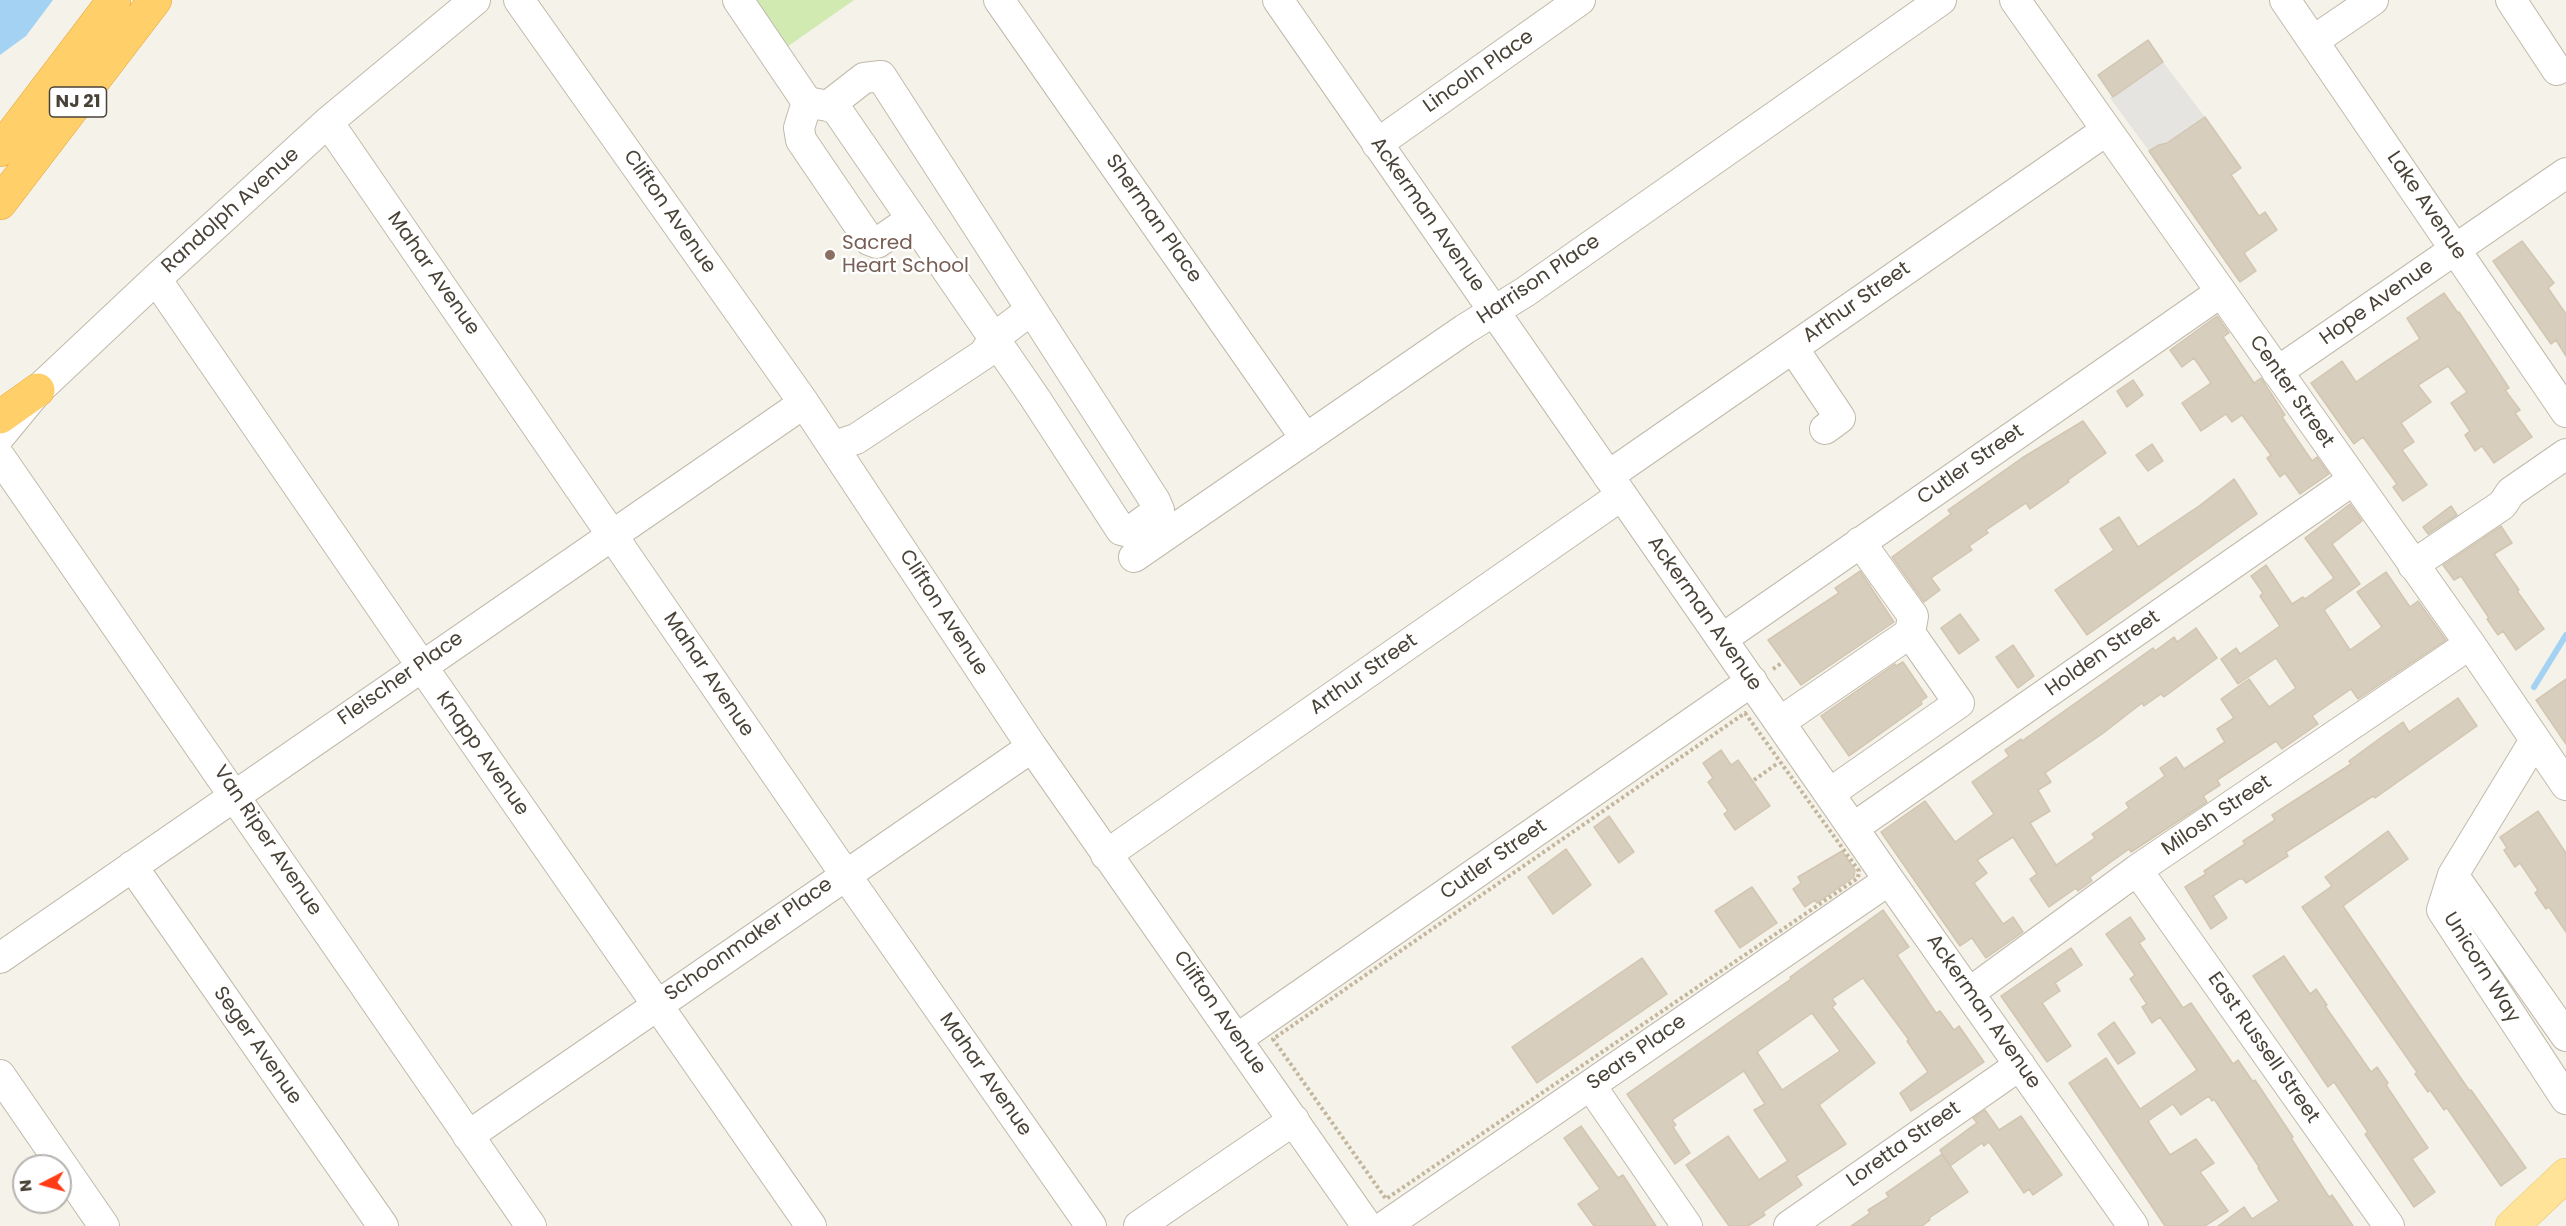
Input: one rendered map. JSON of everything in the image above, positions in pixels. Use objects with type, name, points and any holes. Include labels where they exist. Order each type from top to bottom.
[{"type":"highway","points":[[0,119],[87,0]]},
{"type":"highway","name":"NJ 21","points":[[0,150],[114,0]]},
{"type":"highway","name":"NJ 21","points":[[0,203],[155,0]]},
{"type":"highway","points":[[0,417],[38,390]]},
{"type":"main road","points":[[2512,1226],[2563,1184]]},
{"type":"street","name":"Randolph Avenue","points":[[0,435],[38,390],[156,279],[328,122],[475,0]]},
{"type":"street","name":"Clifton Avenue","points":[[519,0],[834,446],[1032,747],[1367,1226]]},
{"type":"street","points":[[738,0],[774,56],[818,104],[837,110],[1035,398],[1121,530],[1129,532],[1159,510],[880,76],[864,78],[818,104],[799,128],[801,140],[868,240],[877,243],[906,223],[907,213]]},
{"type":"street","name":"Sherman Place","points":[[999,0],[1306,439]]},
{"type":"street","name":"Ackerman Avenue","points":[[1278,0],[1722,639],[1762,676],[1780,722],[1841,786],[1853,828],[2133,1226]]},
{"type":"street","name":"Lincoln Place","points":[[1377,144],[1580,0]]},
{"type":"street","name":"Harrison Place","points":[[1134,557],[1465,329],[1535,286],[1941,0]]},
{"type":"street","name":"Center Street","points":[[2015,0],[2470,644],[2566,785]]},
{"type":"street","name":"Lake Avenue","points":[[2285,0],[2566,411]]},
{"type":"street","points":[[2313,41],[2373,0]]},
{"type":"street","points":[[2511,0],[2557,70]]},
{"type":"street","name":"Mahar Avenue","points":[[328,122],[845,874],[1091,1226]]},
{"type":"street","name":"Arthur Street","points":[[1107,855],[1615,485],[1793,348],[2107,130]]},
{"type":"street","name":"Hope Avenue","points":[[2277,372],[2566,172]]},
{"type":"street","name":"Knapp Avenue","points":[[156,279],[811,1226]]},
{"type":"street","name":"Cutler Street","points":[[1722,639],[2221,292]]},
{"type":"street","points":[[834,446],[849,425],[972,340],[994,338],[1031,310]]},
{"type":"street","points":[[1793,348],[1840,418],[1826,429]]},
{"type":"street","name":"Fleischer Place","points":[[0,958],[421,665],[804,403]]},
{"type":"street","points":[[2413,565],[2502,505],[2511,492],[2566,454]]},
{"type":"street","name":"Van Riper Avenue","points":[[0,457],[235,794],[531,1226]]},
{"type":"street","name":"Holden Street","points":[[1853,828],[2353,480]]},
{"type":"street","points":[[1841,786],[1959,703],[1910,633],[1913,616],[1860,542]]},
{"type":"street","points":[[1780,722],[1910,633]]},
{"type":"street","name":"Milosh Street","points":[[1969,993],[2137,870],[2470,644]]},
{"type":"street","name":"Cutler Street","points":[[1237,1039],[1762,676]]},
{"type":"street","name":"Unicorn Way","points":[[2535,740],[2452,875],[2442,910],[2566,1099]]},
{"type":"street","name":"Schoonmaker Place","points":[[468,1136],[656,1004],[1032,747]]},
{"type":"street","name":"Seger Avenue","points":[[132,866],[383,1226]]},
{"type":"street","name":"East Russell Street","points":[[2137,870],[2389,1226]]},
{"type":"street","points":[[2452,875],[2566,1036]]},
{"type":"street","name":"Sears Place","points":[[1385,1226],[1889,880]]},
{"type":"street","name":"Loretta Street","points":[[1788,1226],[2020,1065]]},
{"type":"street","points":[[0,1075],[104,1226]]},
{"type":"street","points":[[1591,1086],[1687,1226]]},
{"type":"street","points":[[1140,1226],[1294,1120]]},
{"type":"path","points":[[1762,676],[1783,662]]},
{"type":"path","points":[[1744,713],[1780,762],[1859,871],[1858,878],[1386,1199],[1273,1039],[1744,713]]},
{"type":"path","points":[[1754,780],[1780,762]]},
{"type":"green space","points":[[738,0],[854,0],[774,56]]},
{"type":"shaded area","points":[[2163,62],[2205,117],[2167,143],[2149,151],[2110,98]]},
{"type":"water","points":[[0,0],[53,0],[26,36],[0,55]]},
{"type":"building","points":[[2148,40],[2163,62],[2113,97],[2098,75]]},
{"type":"building","points":[[2205,117],[2241,168],[2231,175],[2259,216],[2265,212],[2277,230],[2244,253],[2256,271],[2240,282],[2149,151],[2167,143]]},
{"type":"building","points":[[2522,241],[2554,283],[2548,288],[2566,314],[2566,356],[2556,340],[2551,344],[2493,261]]},
{"type":"building","points":[[2444,293],[2509,388],[2505,390],[2520,410],[2515,413],[2532,437],[2494,463],[2482,446],[2475,451],[2465,435],[2470,431],[2451,403],[2467,392],[2448,366],[2418,385],[2431,402],[2401,423],[2414,442],[2402,450],[2427,485],[2403,501],[2393,487],[2397,484],[2363,437],[2354,444],[2311,383],[2342,361],[2356,382],[2420,339],[2407,318]]},
{"type":"building","points":[[2217,316],[2229,333],[2223,337],[2254,383],[2261,378],[2285,415],[2282,417],[2312,461],[2317,457],[2329,474],[2300,494],[2285,473],[2280,477],[2267,458],[2271,455],[2242,415],[2232,422],[2226,414],[2201,431],[2182,403],[2211,383],[2194,358],[2182,367],[2170,350]]},
{"type":"building","points":[[2133,380],[2143,395],[2127,407],[2117,391]]},
{"type":"building","points":[[2083,421],[2106,453],[2030,509],[2026,503],[1986,530],[1988,533],[1969,546],[1972,550],[1931,578],[1940,590],[1924,602],[1892,557],[1951,514],[1948,510],[2022,458]]},
{"type":"building","points":[[2152,444],[2163,461],[2148,471],[2136,455]]},
{"type":"building","points":[[2234,479],[2257,514],[2087,635],[2055,590],[2114,550],[2100,529],[2119,517],[2138,547],[2199,506]]},
{"type":"building","points":[[2350,504],[2362,521],[2332,544],[2360,584],[2324,610],[2350,650],[2382,627],[2357,592],[2386,572],[2410,607],[2418,601],[2446,640],[2358,699],[2351,689],[2312,716],[2318,724],[2282,749],[2276,741],[2217,780],[2220,785],[2203,796],[2207,802],[2131,852],[2129,849],[2090,877],[2092,881],[2078,891],[2076,888],[2049,907],[2030,879],[2037,874],[2013,837],[1977,860],[1987,873],[1974,883],[2003,924],[2013,917],[2023,932],[1986,958],[1972,938],[1960,946],[1881,832],[1925,801],[1955,842],[1994,814],[1972,782],[2009,756],[2005,750],[2021,739],[2022,741],[2153,648],[2155,651],[2174,637],[2177,642],[2196,628],[2217,658],[2164,697],[2161,694],[2144,706],[2142,703],[2045,773],[2051,782],[2038,790],[2050,811],[2030,823],[2056,865],[2095,838],[2092,834],[2129,808],[2126,803],[2165,776],[2160,768],[2176,757],[2184,769],[2225,742],[2217,729],[2234,718],[2221,699],[2249,679],[2269,707],[2296,688],[2276,658],[2238,684],[2221,659],[2236,648],[2240,654],[2280,626],[2260,596],[2263,593],[2251,576],[2266,565],[2292,604],[2303,597],[2305,599],[2334,578],[2305,538]]},
{"type":"building","points":[[2451,506],[2457,515],[2428,534],[2423,527]]},
{"type":"building","points":[[2501,526],[2512,543],[2494,554],[2544,629],[2516,650],[2503,631],[2498,635],[2461,576],[2454,580],[2443,565]]},
{"type":"building","points":[[1860,571],[1894,622],[1801,685],[1768,640],[1839,593],[1835,588]]},
{"type":"building","points":[[1960,614],[1979,640],[1959,654],[1941,628]]},
{"type":"building","points":[[2013,645],[2034,676],[2018,688],[1996,657]]},
{"type":"building","points":[[1903,662],[1927,697],[1921,701],[1922,704],[1849,756],[1821,716],[1895,664],[1896,666]]},
{"type":"building","points":[[2566,679],[2566,744],[2536,700]]},
{"type":"building","points":[[2458,698],[2477,726],[2375,798],[2373,796],[2286,852],[2288,856],[2246,883],[2243,879],[2239,879],[2213,896],[2227,918],[2211,929],[2185,887],[2206,874],[2204,871],[2245,844],[2243,841],[2275,820],[2272,815],[2351,764],[2349,761],[2403,722],[2409,732]]},
{"type":"building","points":[[1721,750],[1731,765],[1738,760],[1770,806],[1735,830],[1724,814],[1728,811],[1708,782],[1713,778],[1703,763]]},
{"type":"building","points":[[2538,811],[2566,853],[2566,932],[2549,907],[2546,909],[2535,893],[2538,890],[2520,863],[2515,867],[2504,850],[2507,848],[2500,837]]},
{"type":"building","points":[[1609,816],[1634,852],[1619,863],[1594,827]]},
{"type":"building","points":[[2388,831],[2408,859],[2343,906],[2469,1090],[2526,1168],[2501,1186],[2447,1108],[2444,1110],[2415,1074],[2417,1072],[2302,907],[2332,886],[2325,877]]},
{"type":"building","points":[[1566,849],[1591,885],[1553,914],[1528,877]]},
{"type":"building","points":[[1842,851],[1855,870],[1854,877],[1817,903],[1815,900],[1805,907],[1793,889],[1801,883],[1798,877]]},
{"type":"building","points":[[1752,887],[1777,923],[1740,948],[1715,911]]},
{"type":"building","points":[[1883,910],[1909,947],[1897,955],[1936,1013],[1940,1011],[1954,1030],[1959,1026],[1984,1062],[1911,1111],[1900,1093],[1928,1072],[1907,1041],[1909,1040],[1863,978],[1832,999],[1836,1004],[1832,1007],[1875,1063],[1819,1105],[1846,1144],[1796,1176],[1802,1185],[1763,1212],[1765,1215],[1748,1226],[1729,1226],[1686,1165],[1728,1136],[1759,1180],[1788,1161],[1754,1110],[1765,1104],[1744,1071],[1672,1120],[1676,1125],[1673,1127],[1690,1153],[1675,1164],[1627,1094],[1791,979],[1790,977]],"holes":[[[1812,1013],[1840,1051],[1782,1090],[1757,1052]]]},
{"type":"building","points":[[2130,917],[2145,939],[2139,943],[2183,1008],[2191,1003],[2233,1064],[2238,1060],[2253,1082],[2255,1080],[2329,1197],[2332,1195],[2353,1226],[2218,1226],[2244,1207],[2252,1219],[2279,1201],[2214,1099],[2212,1101],[2209,1096],[2181,1115],[2173,1104],[2148,1121],[2170,1155],[2196,1139],[2214,1163],[2200,1172],[2228,1211],[2205,1226],[2165,1226],[2069,1083],[2106,1058],[2140,1109],[2197,1070],[2160,1017],[2152,1023],[2142,1007],[2147,1004],[2130,979],[2135,975],[2106,934]]},
{"type":"building","points":[[2071,948],[2082,965],[2055,983],[2060,991],[2042,1003],[2071,1046],[2047,1062],[2001,996]]},
{"type":"building","points":[[2284,956],[2310,994],[2316,989],[2327,1005],[2325,1006],[2371,1072],[2377,1067],[2388,1083],[2386,1085],[2428,1148],[2412,1159],[2435,1192],[2414,1207],[2365,1134],[2368,1132],[2334,1082],[2328,1087],[2253,976]]},
{"type":"building","points":[[1642,958],[1667,994],[1537,1083],[1512,1047]]},
{"type":"building","points":[[2114,1022],[2135,1053],[2118,1064],[2098,1034]]},
{"type":"building","points":[[1985,1110],[1999,1130],[2021,1116],[2062,1175],[2033,1195],[2029,1189],[2024,1193],[1989,1142],[1984,1146],[1982,1143],[1950,1166],[1940,1150],[1977,1123],[1973,1118]]},
{"type":"building","points":[[1581,1126],[1618,1178],[1623,1175],[1656,1226],[1594,1226],[1578,1204],[1600,1189],[1564,1138]]},
{"type":"building","points":[[1942,1154],[1968,1192],[1929,1218],[1930,1220],[1922,1226],[1851,1226],[1870,1213],[1868,1210],[1889,1197],[1886,1193]]},
{"type":"waterway","points":[[2534,687],[2566,635]]},
{"type":"place","name":"Sacred Heart School","points":[[830,255]]}]
